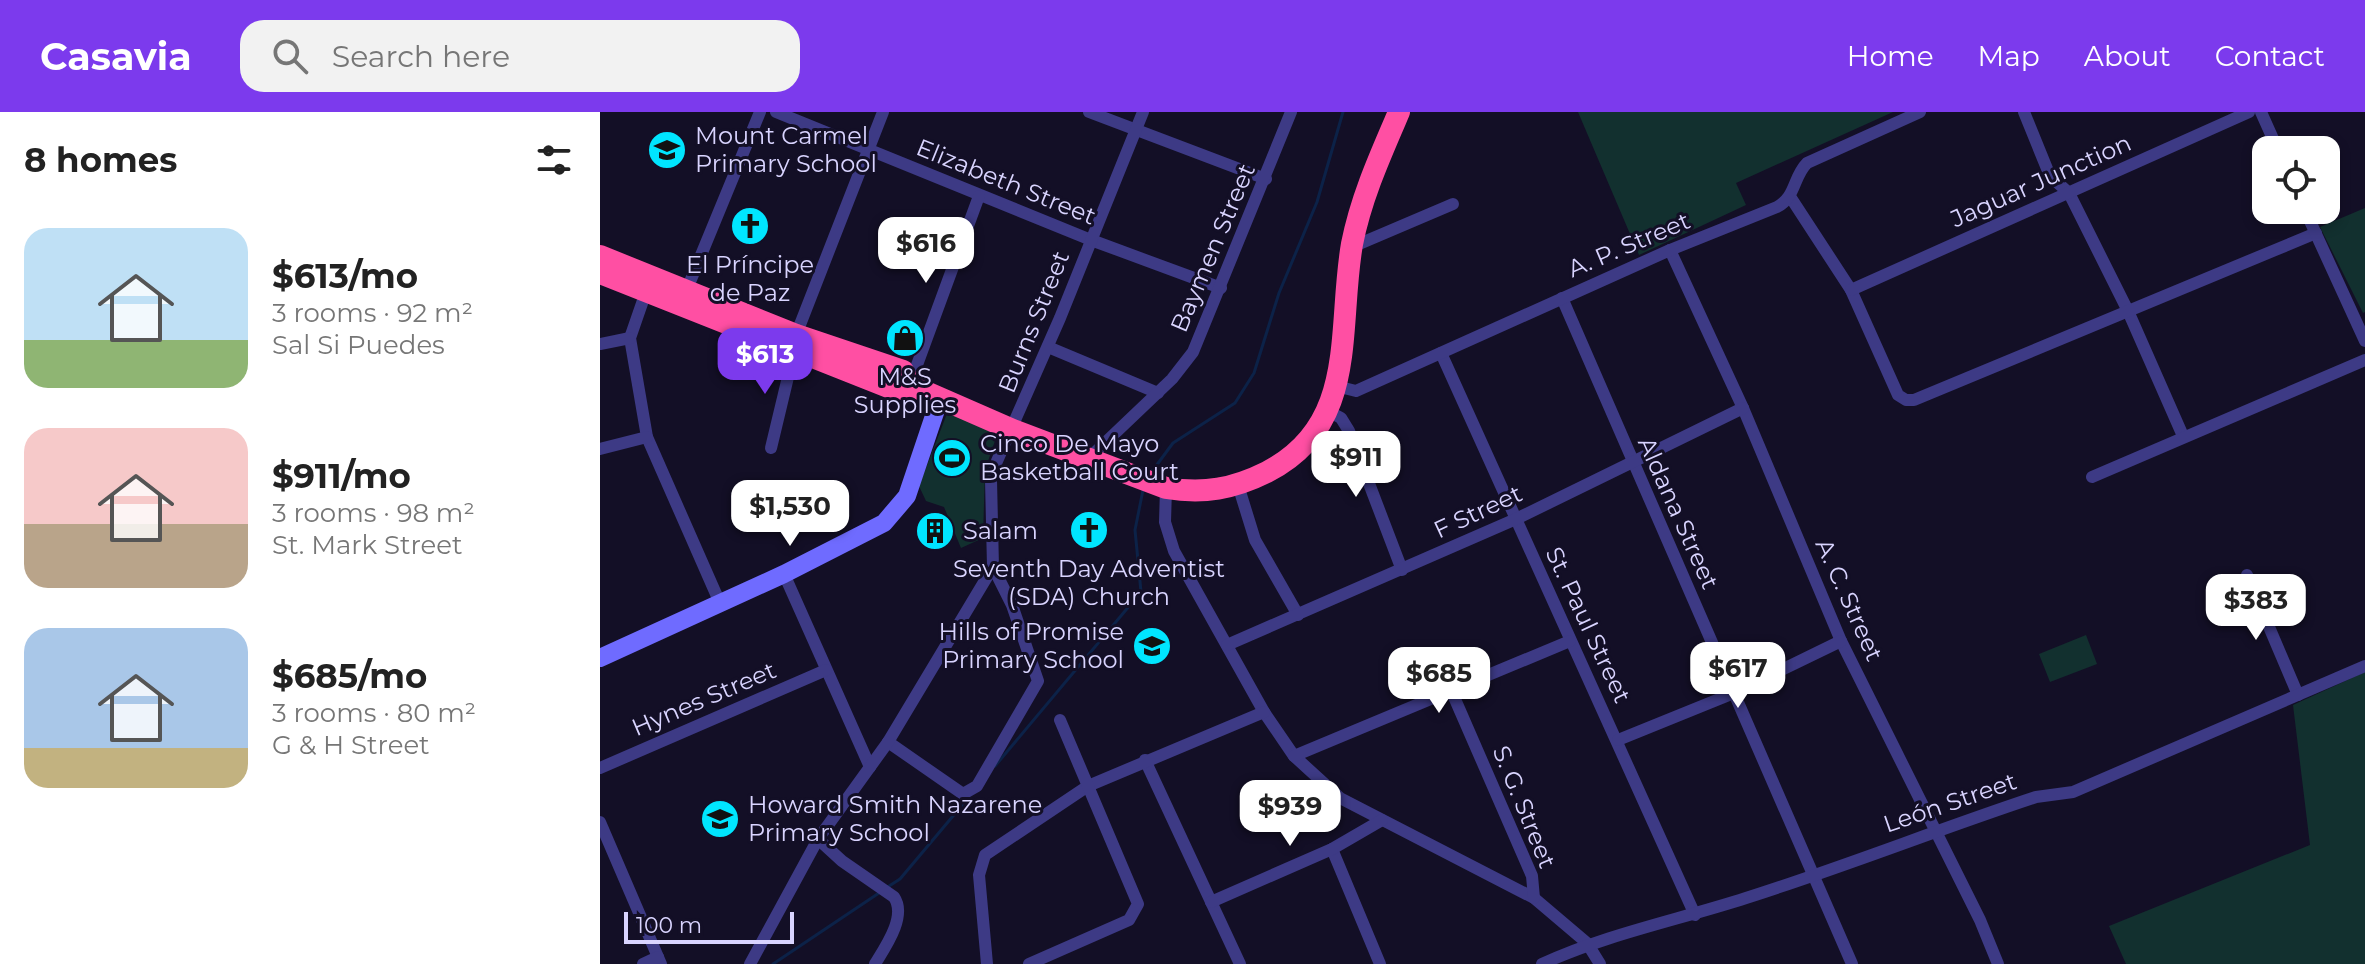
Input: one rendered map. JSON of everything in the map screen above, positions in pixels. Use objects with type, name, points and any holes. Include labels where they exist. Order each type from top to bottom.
[{"type":"highway","points":[[600,256],[649,284],[795,344],[903,371],[910,385],[1013,430],[1166,488],[1194,491],[1238,485],[1296,453],[1318,431],[1328,411],[1336,386],[1352,247],[1362,199],[1399,112]]},
{"type":"highway","points":[[600,273],[649,284]]},
{"type":"street","points":[[683,298],[760,112]]},
{"type":"street","name":"Elizabeth Street","points":[[776,112],[979,196],[1221,288]]},
{"type":"street","points":[[771,448],[795,344],[883,112]]},
{"type":"street","points":[[1089,112],[1266,179]]},
{"type":"street","name":"Burns Street","points":[[993,567],[991,480],[1143,112]]},
{"type":"street","name":"Baymen Street","points":[[1089,458],[1158,393],[1193,352],[1291,112]]},
{"type":"street","points":[[1920,112],[1807,163],[1800,170],[1791,198],[1851,290],[1898,395],[1906,400],[1914,400],[2316,233]]},
{"type":"street","points":[[2024,112],[2050,176],[2069,193],[2128,311],[2183,436]]},
{"type":"street","name":"Jaguar Junction","points":[[1851,290],[2249,112]]},
{"type":"street","points":[[2261,112],[2272,136]]},
{"type":"street","points":[[910,385],[979,196]]},
{"type":"street","name":"A. P. Street","points":[[1336,386],[1356,391],[1670,250],[1777,207],[1791,198]]},
{"type":"street","points":[[1352,247],[1453,204]]},
{"type":"street","points":[[2312,224],[2360,318],[2365,341]]},
{"type":"street","name":"A. C. Street","points":[[1670,250],[1743,408],[1841,641],[1936,830],[1998,964]]},
{"type":"street","points":[[649,284],[630,338],[647,437],[720,603]]},
{"type":"street","name":"Aldana Street","points":[[1562,298],[1631,463],[1852,964]]},
{"type":"street","points":[[600,344],[630,338]]},
{"type":"street","points":[[1048,347],[1158,393]]},
{"type":"street","name":"St. Paul Street","points":[[1441,353],[1695,915]]},
{"type":"street","points":[[2092,477],[2365,360]]},
{"type":"street","points":[[600,658],[784,574],[884,523],[907,496],[940,398]]},
{"type":"street","name":"F Street","points":[[1227,645],[1516,519],[1743,408]]},
{"type":"street","points":[[1328,411],[1341,418],[1349,431],[1402,570]]},
{"type":"street","points":[[600,449],[647,437]]},
{"type":"street","points":[[1238,485],[1255,540],[1298,615]]},
{"type":"street","points":[[1166,488],[1165,522],[1174,551],[1264,712],[1294,756],[1340,798],[1534,898],[1587,943],[1600,964]]},
{"type":"street","points":[[888,742],[963,794],[977,786],[1038,681],[1012,605],[993,567]]},
{"type":"street","points":[[750,964],[818,839],[888,742],[993,567]]},
{"type":"street","points":[[784,574],[870,767]]},
{"type":"street","points":[[2247,575],[2298,695]]},
{"type":"street","points":[[1294,756],[1570,641]]},
{"type":"street","points":[[1618,740],[1734,693],[1841,641]]},
{"type":"street","name":"León Street","points":[[1542,964],[1587,943],[1695,915],[2036,797],[2073,792],[2365,666]]},
{"type":"street","name":"Hynes Street","points":[[600,768],[826,670]]},
{"type":"street","name":"S. G. Street","points":[[1451,690],[1532,876],[1534,898]]},
{"type":"street","points":[[987,964],[979,875],[985,855],[1088,786],[1264,712]]},
{"type":"street","points":[[1029,964],[1129,920],[1136,913],[1137,893],[1060,720]]},
{"type":"street","points":[[1145,760],[1240,964]]},
{"type":"street","points":[[1211,902],[1332,849],[1382,820]]},
{"type":"street","points":[[600,822],[660,961],[643,964]]},
{"type":"street","points":[[818,839],[842,861],[894,897],[899,905],[899,915],[875,964]]},
{"type":"street","points":[[1332,849],[1380,964]]},
{"type":"green space","points":[[1578,112],[1893,112],[1736,183],[1746,205],[1639,255]]},
{"type":"green space","points":[[2365,208],[2363,313],[2320,227],[2340,224],[2340,219]]},
{"type":"green space","points":[[948,411],[999,429],[985,470],[983,538],[961,548],[944,507],[926,501],[919,486]]},
{"type":"green space","points":[[2086,635],[2097,664],[2050,682],[2039,654]]},
{"type":"green space","points":[[2365,672],[2365,964],[2126,964],[2109,926],[2310,845],[2293,705]]},
{"type":"waterway","points":[[1153,470],[1173,443],[1235,403],[1254,373],[1279,293],[1317,202],[1343,112]]},
{"type":"waterway","points":[[995,766],[1141,592],[1135,530],[1143,490]]},
{"type":"waterway","points":[[886,888],[900,879],[969,797]]},
{"type":"waterway","points":[[773,964],[879,893]]},
{"type":"place","name":"Mount Carmel Primary School","points":[[667,150]]},
{"type":"place","name":"El Príncipe de Paz","points":[[750,226]]},
{"type":"place","name":"M&S Supplies","points":[[905,338]]},
{"type":"place","name":"Cinco De Mayo Basketball Court","points":[[952,458]]},
{"type":"place","name":"Seventh Day Adventist (SDA) Church","points":[[1089,530]]},
{"type":"place","name":"Salam","points":[[935,531]]},
{"type":"place","name":"Hills of Promise Primary School","points":[[1152,646]]},
{"type":"place","name":"Howard Smith Nazarene Primary School","points":[[720,819]]}]
